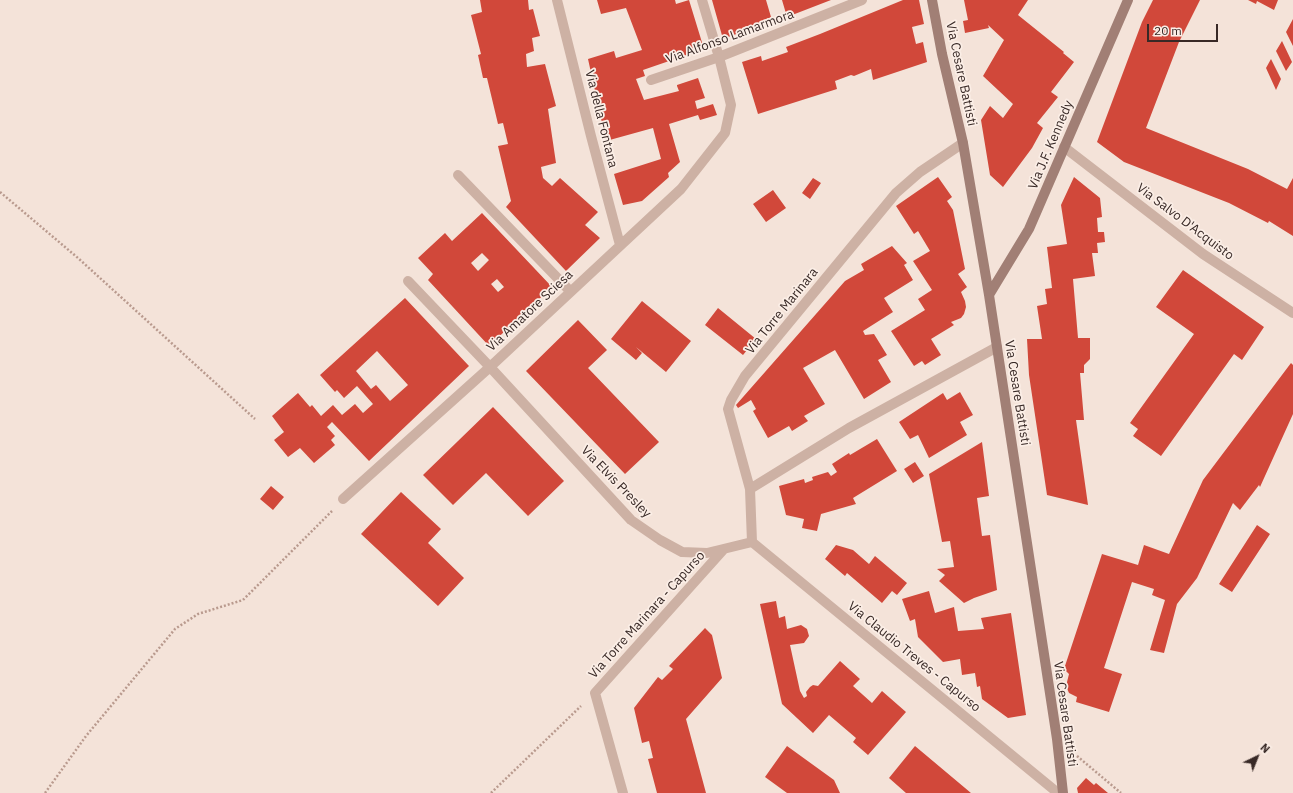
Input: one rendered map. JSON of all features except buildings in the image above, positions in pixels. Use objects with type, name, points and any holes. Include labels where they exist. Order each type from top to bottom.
[{"type":"street","name":"Via della Fontana","points":[[557,0],[620,245]]},
{"type":"street","points":[[702,0],[720,57]]},
{"type":"street","name":"Via Alfonso Lamarmora","points":[[651,80],[720,57],[862,0]]},
{"type":"street","name":"Via Cesare Battisti","points":[[932,0],[942,54],[963,142],[990,295],[1057,739],[1063,793]]},
{"type":"street","name":"Via J.F. Kennedy","points":[[990,295],[1029,229],[1128,0]]},
{"type":"street","name":"Via Amatore Sciesa","points":[[343,499],[490,367],[680,189],[725,133],[731,105],[720,57]]},
{"type":"street","name":"Via Torre Marinara","points":[[752,542],[750,489],[728,409],[731,400],[745,376],[896,193],[920,172],[963,142]]},
{"type":"street","name":"Via Salvo D'Acquisto","points":[[1064,147],[1203,254],[1293,313]]},
{"type":"street","points":[[458,174],[570,291]]},
{"type":"street","name":"Via Elvis Presley","points":[[408,281],[490,367],[631,520],[660,540],[682,552],[707,553],[752,542]]},
{"type":"street","points":[[750,489],[849,428],[997,347]]},
{"type":"street","name":"Via Claudio Treves - Capurso","points":[[752,542],[1058,793]]},
{"type":"street","name":"Via Torre Marinara - Capurso","points":[[623,793],[595,693],[724,549]]},
{"type":"path","points":[[0,192],[78,258],[255,419]]},
{"type":"path","points":[[45,793],[86,736],[176,629],[198,614],[243,600],[343,499]]},
{"type":"path","points":[[491,793],[595,693]]},
{"type":"path","points":[[1057,739],[1121,793]]}]
